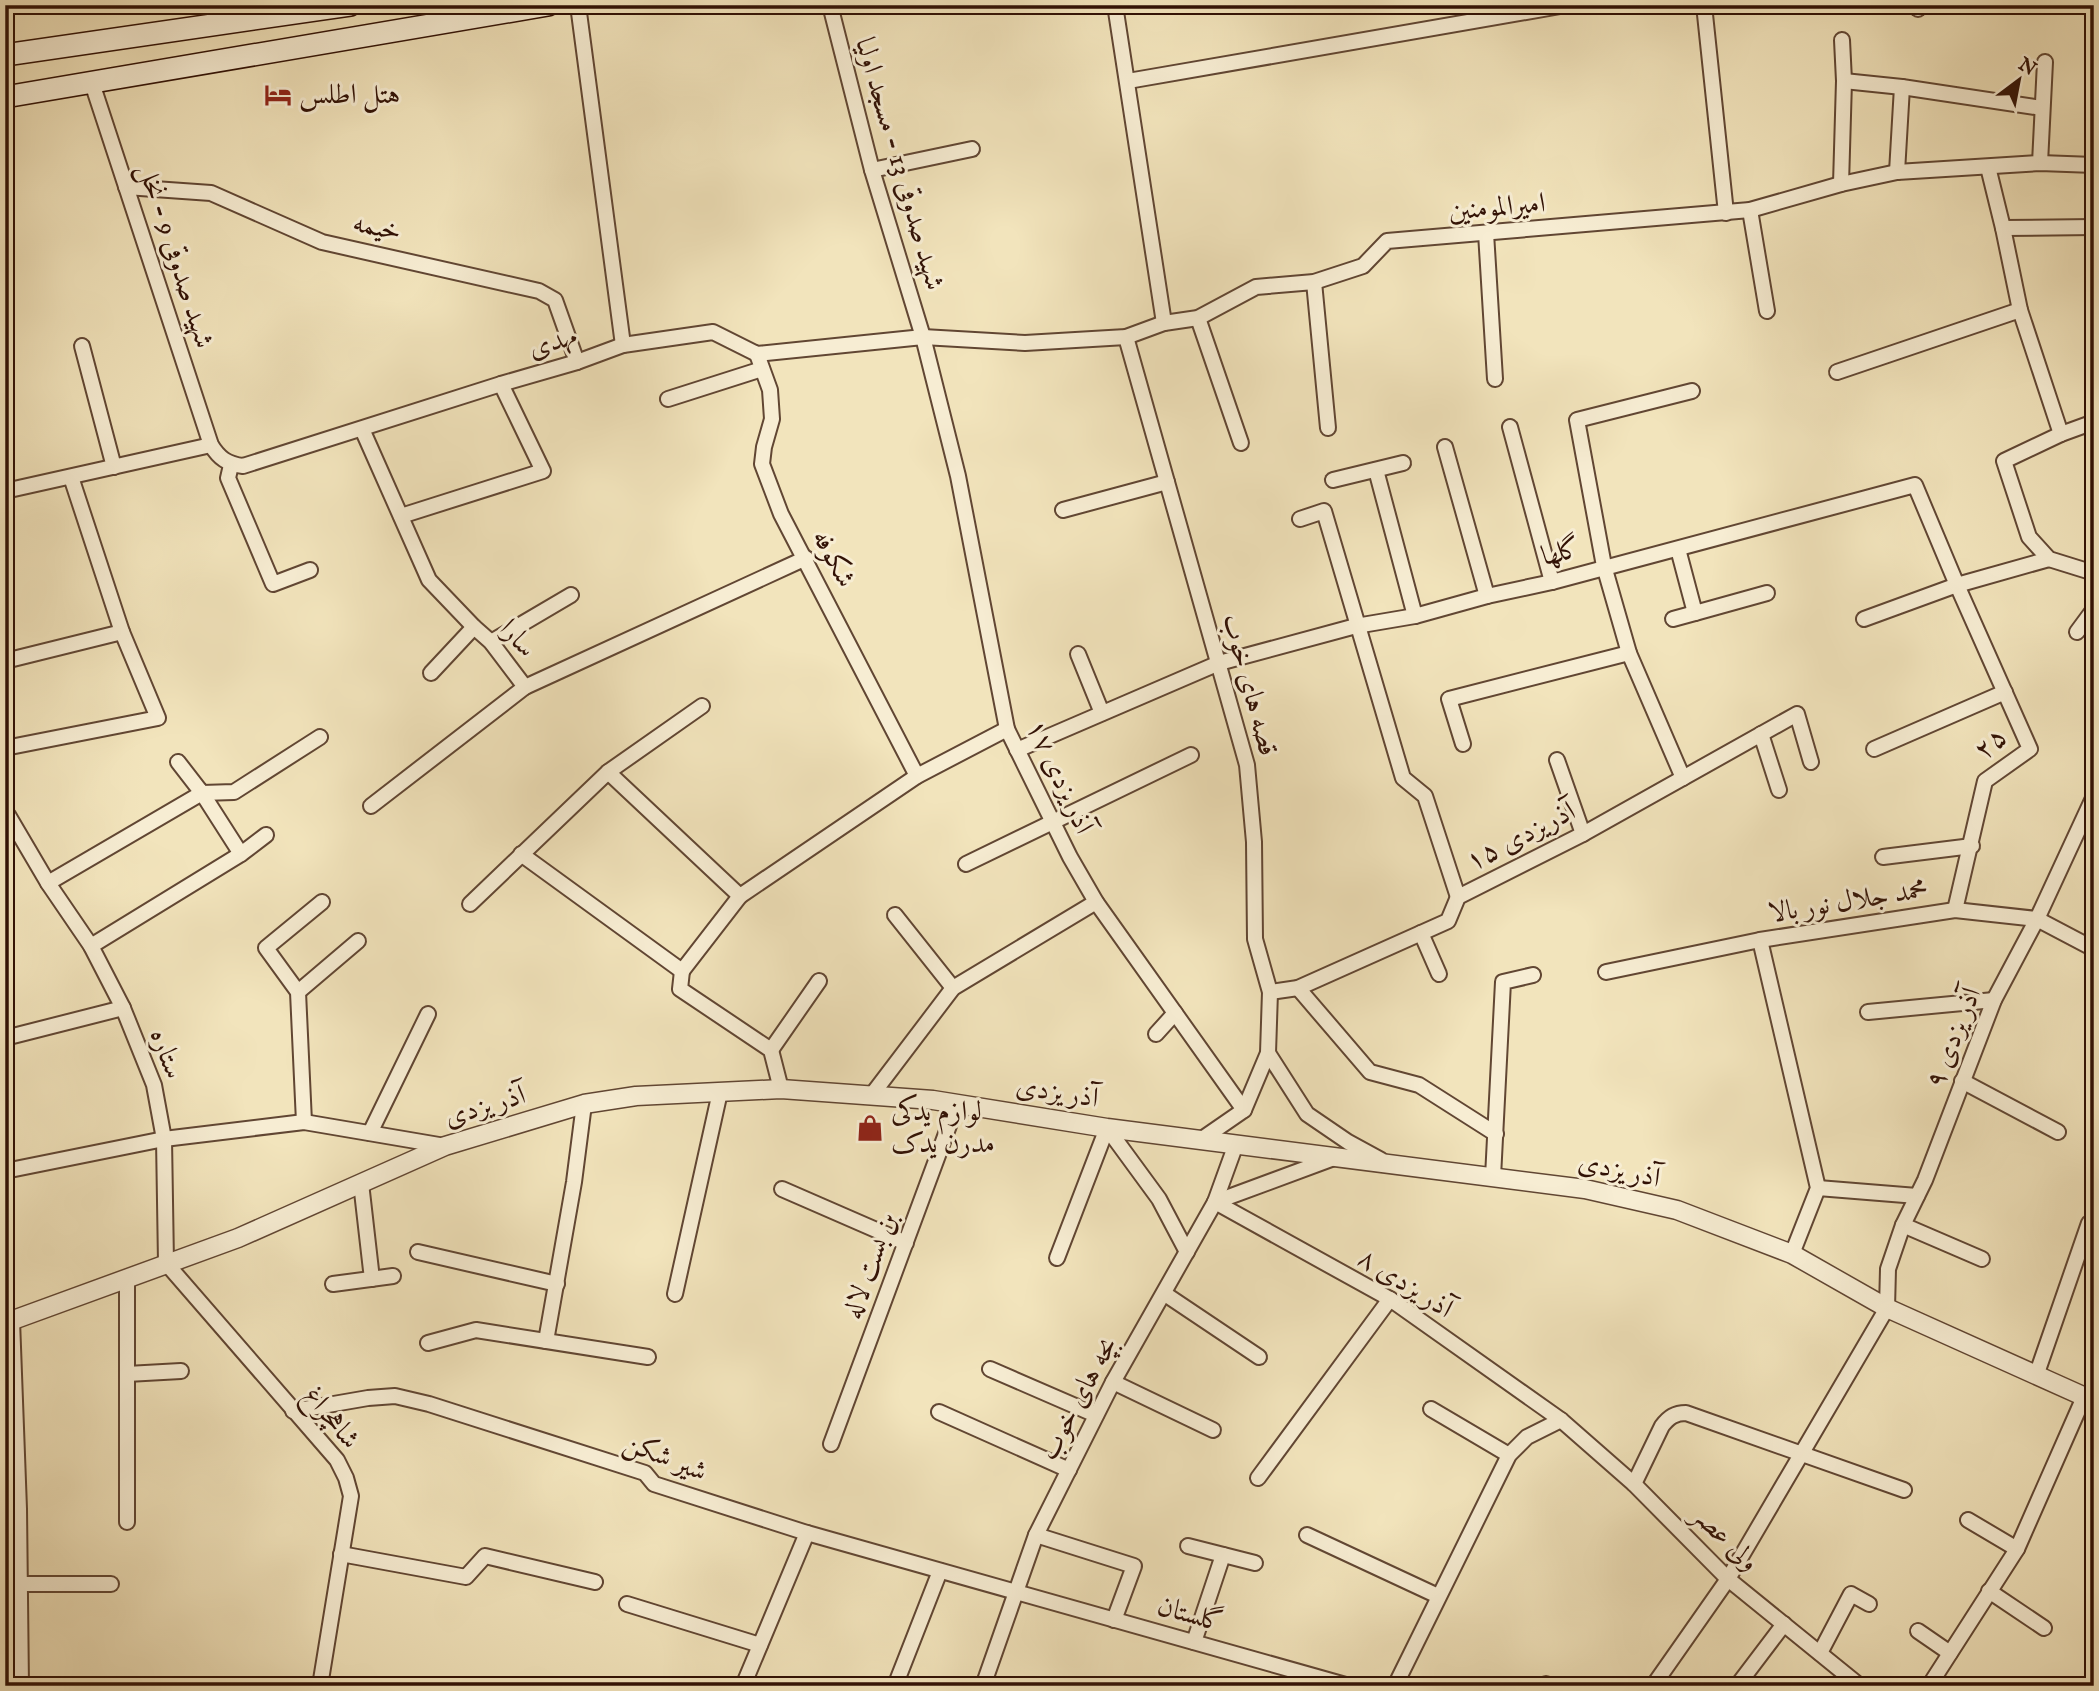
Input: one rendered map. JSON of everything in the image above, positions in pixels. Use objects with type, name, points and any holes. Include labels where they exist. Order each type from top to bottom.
[{"type":"main road","points":[[5,55],[350,5]]},
{"type":"main road","points":[[5,97],[548,5]]},
{"type":"street","points":[[578,5],[623,345]]},
{"type":"street","name":"شهید صدوقی 13 - مسجد اولیا","points":[[830,5],[872,170],[923,337]]},
{"type":"street","points":[[1115,5],[1164,323]]},
{"type":"street","points":[[1128,81],[1566,5]]},
{"type":"street","points":[[1704,5],[1726,213]]},
{"type":"street","points":[[1841,184],[1844,81],[1842,40]]},
{"type":"street","points":[[2040,163],[2045,61]]},
{"type":"street","points":[[1844,81],[2042,108]]},
{"type":"street","name":"شهید صدوقی 9 - نخل","points":[[92,83],[211,445]]},
{"type":"street","points":[[1897,172],[1902,87]]},
{"type":"street","points":[[872,170],[972,149]]},
{"type":"street","name":"امیرالمومنین","points":[[923,337],[1025,343],[1126,337],[1164,323],[1198,318],[1256,287],[1314,282],[1363,267],[1387,241],[1750,210],[1841,184],[1897,172],[2040,163],[2094,165]]},
{"type":"street","points":[[1988,167],[2020,310],[2062,433]]},
{"type":"street","name":"خیمه","points":[[127,187],[211,193],[322,242],[539,291],[555,300],[577,362]]},
{"type":"street","points":[[1750,210],[1767,311]]},
{"type":"street","points":[[2003,228],[2094,227]]},
{"type":"street","points":[[1486,233],[1495,379]]},
{"type":"street","points":[[1314,282],[1328,428]]},
{"type":"street","points":[[1837,372],[2020,310]]},
{"type":"street","points":[[1198,318],[1241,443]]},
{"type":"street","name":"مهدی","points":[[231,465],[243,466],[577,362],[623,345],[713,332],[757,354]]},
{"type":"street","points":[[757,354],[923,337]]},
{"type":"street","name":"آذر یزدی ۱۷","points":[[923,337],[958,476],[1007,729],[1096,902],[1244,1110]]},
{"type":"street","name":"قصه های خوب","points":[[1126,337],[1247,765],[1254,842],[1255,939],[1270,992],[1268,1054],[1244,1110]]},
{"type":"street","points":[[82,346],[114,467]]},
{"type":"street","name":"شکوفه","points":[[757,354],[769,390],[772,419],[762,464],[781,513],[917,776]]},
{"type":"street","points":[[668,399],[762,369]]},
{"type":"street","points":[[401,516],[543,471],[501,384]]},
{"type":"street","points":[[1683,778],[1629,653],[1604,566],[1577,420],[1692,391]]},
{"type":"street","points":[[2094,422],[2062,433],[2004,461],[2029,537],[2049,559],[2094,573]]},
{"type":"street","points":[[1510,427],[1552,582]]},
{"type":"street","name":"سارا","points":[[362,429],[429,580],[491,642],[525,687],[806,558]]},
{"type":"street","points":[[5,491],[211,445],[218,457],[231,465],[229,478],[273,584],[310,570]]},
{"type":"street","points":[[1445,447],[1487,596]]},
{"type":"street","points":[[1333,481],[1403,463]]},
{"type":"street","points":[[1376,470],[1415,616]]},
{"type":"street","points":[[5,748],[158,718],[122,632],[71,477]]},
{"type":"street","points":[[1063,510],[1167,482]]},
{"type":"street","name":"گلها","points":[[1017,750],[1219,663],[1356,626],[1415,616],[1552,582],[1915,485]]},
{"type":"street","name":"۲۵","points":[[1915,485],[2030,749],[1985,781],[1955,910]]},
{"type":"street","points":[[1300,519],[1324,511],[1403,778],[1425,796],[1458,897]]},
{"type":"street","points":[[1678,549],[1695,613]]},
{"type":"street","points":[[1864,619],[1957,585],[2049,559]]},
{"type":"street","points":[[1674,619],[1767,593]]},
{"type":"street","points":[[491,642],[571,596]]},
{"type":"street","points":[[2077,632],[2094,609]]},
{"type":"street","points":[[431,673],[474,627]]},
{"type":"street","points":[[5,661],[122,632]]},
{"type":"street","points":[[1463,744],[1449,699],[1629,653]]},
{"type":"street","points":[[1078,654],[1102,713]]},
{"type":"street","points":[[370,806],[525,687]]},
{"type":"street","points":[[1874,749],[2005,692]]},
{"type":"street","points":[[470,904],[608,772],[702,706]]},
{"type":"street","name":"۱۵ آذریزدی","points":[[1270,992],[1298,988],[1448,920],[1458,897],[1583,834],[1797,714],[1811,762]]},
{"type":"street","points":[[781,1089],[771,1050],[680,989],[682,971],[740,896],[917,776],[1007,729]]},
{"type":"street","points":[[1761,734],[1779,790]]},
{"type":"street","points":[[48,883],[202,793],[234,792],[320,737]]},
{"type":"street","points":[[966,864],[1191,755]]},
{"type":"street","points":[[1556,760],[1583,834]]},
{"type":"street","points":[[178,762],[202,793],[241,854]]},
{"type":"street","points":[[608,772],[740,896]]},
{"type":"street","name":"آذر یزدی ۹","points":[[1887,1308],[1888,1269],[1903,1225],[1917,1196],[1994,1000],[2037,919],[2094,796]]},
{"type":"street","name":"ستاره","points":[[8,814],[48,883],[91,946],[123,1008],[154,1085],[163,1139],[166,1263]]},
{"type":"street","points":[[91,946],[241,854],[266,835]]},
{"type":"street","points":[[1883,857],[1972,846]]},
{"type":"street","points":[[521,854],[682,971]]},
{"type":"street","points":[[304,1122],[298,992],[266,948],[322,902]]},
{"type":"street","points":[[871,1096],[953,988],[1096,902]]},
{"type":"street","name":"محمد جلال نور بالا","points":[[1606,972],[1760,940],[1955,910],[2037,919],[2094,949]]},
{"type":"street","points":[[895,915],[953,988]]},
{"type":"street","points":[[1421,933],[1438,974]]},
{"type":"street","points":[[1760,940],[1818,1188],[1792,1254]]},
{"type":"street","points":[[298,992],[358,942]]},
{"type":"street","points":[[1493,1177],[1503,982],[1533,975]]},
{"type":"street","points":[[771,1050],[819,981]]},
{"type":"street","points":[[1298,988],[1370,1072],[1419,1085],[1496,1134]]},
{"type":"street","points":[[1868,1012],[1994,1000]]},
{"type":"street","points":[[5,1038],[123,1008]]},
{"type":"street","points":[[1156,1034],[1175,1013]]},
{"type":"street","points":[[370,1133],[428,1014]]},
{"type":"street","points":[[1268,1054],[1307,1114],[1348,1142],[1387,1163]]},
{"type":"street","points":[[1962,1082],[2058,1132]]},
{"type":"street","name":"آذر یزدی","points":[[9,1322],[238,1238],[445,1146],[584,1104],[636,1096],[781,1089],[957,1104],[1107,1128],[1585,1189],[1677,1210],[1792,1254],[1887,1308],[2089,1399]]},
{"type":"street","points":[[675,1294],[720,1092]]},
{"type":"street","points":[[546,1341],[574,1182],[584,1104]]},
{"type":"street","name":"بن بست لاله","points":[[831,1444],[957,1104]]},
{"type":"street","points":[[1202,1139],[1244,1110]]},
{"type":"street","points":[[5,1171],[163,1139],[304,1122],[445,1146]]},
{"type":"street","points":[[1107,1128],[1159,1199],[1187,1252]]},
{"type":"street","points":[[1057,1258],[1107,1128]]},
{"type":"street","name":"بچه های خوب","points":[[984,1686],[1036,1535],[1113,1382],[1215,1202],[1236,1144]]},
{"type":"street","points":[[1215,1202],[1334,1158]]},
{"type":"street","points":[[361,1183],[372,1279]]},
{"type":"street","points":[[1818,1188],[1917,1196]]},
{"type":"street","points":[[782,1189],[905,1243]]},
{"type":"street","name":"۸ آذر یزدی","points":[[1215,1202],[1390,1298],[1561,1420]]},
{"type":"street","points":[[2036,1376],[2089,1223]]},
{"type":"street","points":[[1903,1225],[1982,1259]]},
{"type":"street","points":[[418,1252],[557,1284]]},
{"type":"street","name":"شاهچراغ","points":[[166,1263],[337,1460],[346,1478],[351,1496],[320,1686]]},
{"type":"street","points":[[333,1284],[393,1276]]},
{"type":"street","points":[[127,1279],[127,1522]]},
{"type":"street","points":[[1164,1294],[1259,1357]]},
{"type":"street","points":[[1258,1478],[1390,1298]]},
{"type":"street","points":[[1653,1686],[1728,1579],[1887,1308]]},
{"type":"street","points":[[9,1322],[12,1510],[20,1584],[21,1686]]},
{"type":"street","points":[[428,1343],[476,1330],[648,1357]]},
{"type":"street","points":[[990,1369],[1096,1415]]},
{"type":"street","points":[[127,1374],[181,1371]]},
{"type":"street","points":[[1113,1382],[1213,1430]]},
{"type":"street","name":"شیر شکن","points":[[293,1411],[368,1398],[395,1396],[410,1399],[645,1473],[654,1484],[807,1533],[1017,1592]]},
{"type":"street","points":[[1929,1686],[2017,1549],[2089,1399]]},
{"type":"street","points":[[1431,1409],[1509,1455]]},
{"type":"street","points":[[939,1412],[1069,1470]]},
{"type":"street","points":[[1633,1484],[1668,1417],[1686,1413],[1904,1490]]},
{"type":"street","points":[[1395,1686],[1509,1455],[1527,1437],[1561,1420]]},
{"type":"street","name":"ولی عصر","points":[[1561,1420],[1633,1484],[1728,1579],[1860,1686]]},
{"type":"street","points":[[1968,1520],[2017,1549]]},
{"type":"street","points":[[743,1686],[807,1533]]},
{"type":"street","points":[[1036,1535],[1134,1566],[1114,1620]]},
{"type":"street","points":[[1307,1535],[1438,1596]]},
{"type":"street","points":[[1188,1546],[1255,1563]]},
{"type":"street","points":[[341,1554],[466,1577],[485,1556],[595,1582]]},
{"type":"street","points":[[1194,1642],[1223,1555]]},
{"type":"street","points":[[895,1686],[940,1571]]},
{"type":"street","points":[[20,1584],[111,1584]]},
{"type":"street","points":[[1989,1591],[2044,1628]]},
{"type":"street","name":"گلستان","points":[[1017,1592],[1349,1686]]},
{"type":"street","points":[[1820,1653],[1851,1594],[1869,1604]]},
{"type":"street","points":[[627,1604],[760,1645]]},
{"type":"street","points":[[1737,1686],[1784,1624]]},
{"type":"street","points":[[1918,1631],[1950,1653]]},
{"type":"place","name":"هتل اطلس","points":[[278,95]]},
{"type":"place","name":"لوازم یدکی مدرن یدک","points":[[870,1128]]}]
